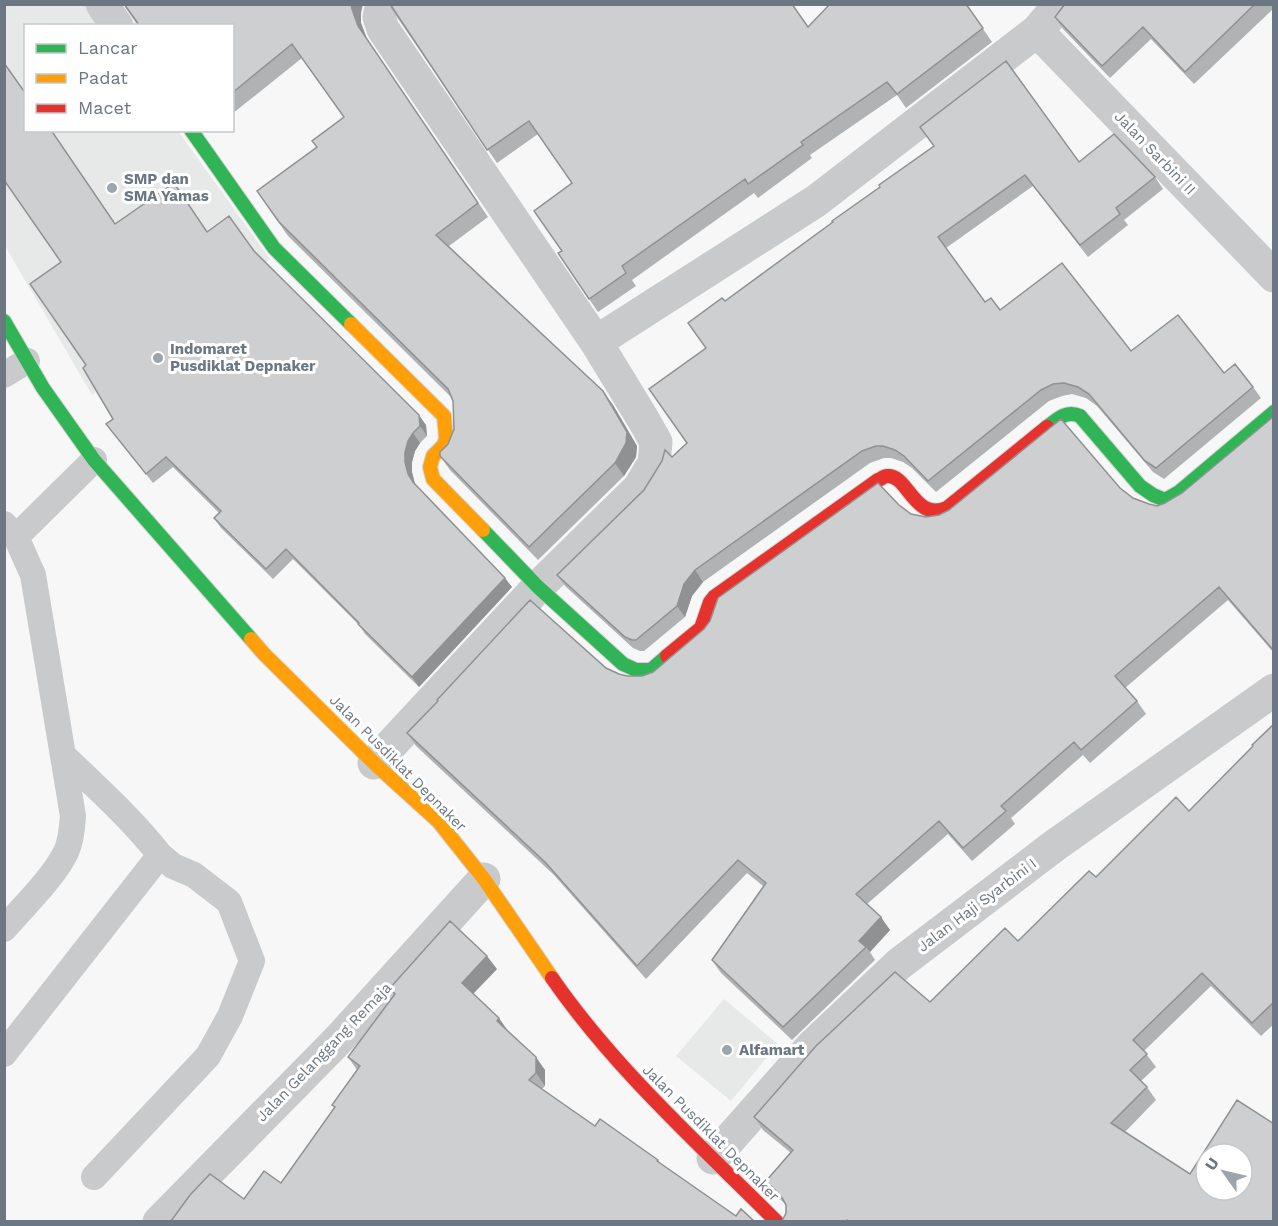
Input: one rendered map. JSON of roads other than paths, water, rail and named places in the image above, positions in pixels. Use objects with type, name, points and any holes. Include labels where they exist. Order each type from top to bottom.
[{"type":"street","points":[[102,4],[116,24]]},
{"type":"street","points":[[374,763],[538,587],[639,488],[654,463],[656,442],[596,342],[383,29],[379,16],[382,4]]},
{"type":"street","points":[[596,342],[816,201],[1037,31],[1060,4]]},
{"type":"street","name":"Jalan Sarbini II","points":[[1037,31],[1274,276]]},
{"type":"street","points":[[192,132],[274,248],[444,416],[446,438],[444,445],[433,456],[430,467],[433,479],[538,587],[623,664],[636,670],[651,670],[701,628],[714,597],[878,480],[887,476],[900,483],[925,508],[933,511],[947,508],[1061,416],[1070,412],[1083,418],[1140,486],[1166,500],[1179,492],[1274,412]]},
{"type":"street","name":"Jalan Pusdiklat Depnaker","points":[[4,321],[43,388],[94,460],[264,654],[374,763],[438,821],[484,879],[565,996],[632,1077],[777,1221]]},
{"type":"street","name":"Jalan Haji Syarbini I","points":[[713,1158],[812,1047],[899,964],[1054,846],[1274,690]]},
{"type":"street","name":"Jalan Gelanggang Remaja","points":[[159,1221],[340,1038],[484,879]]},
{"type":"lane","points":[[4,375],[27,361]]},
{"type":"lane","points":[[4,929],[54,871],[66,852],[72,833],[73,816],[33,575],[10,531],[94,460]]},
{"type":"lane","points":[[63,754],[172,866],[194,875],[229,902],[252,961],[230,1016],[208,1056],[94,1177]]},
{"type":"lane","points":[[4,1054],[160,855]]},
{"type":"place","name":"SMP dan SMA Yamas","points":[[112,188]]},
{"type":"place","name":"Indomaret Pusdiklat Depnaker","points":[[158,358]]},
{"type":"place","name":"Alfamart","points":[[727,1050]]}]
